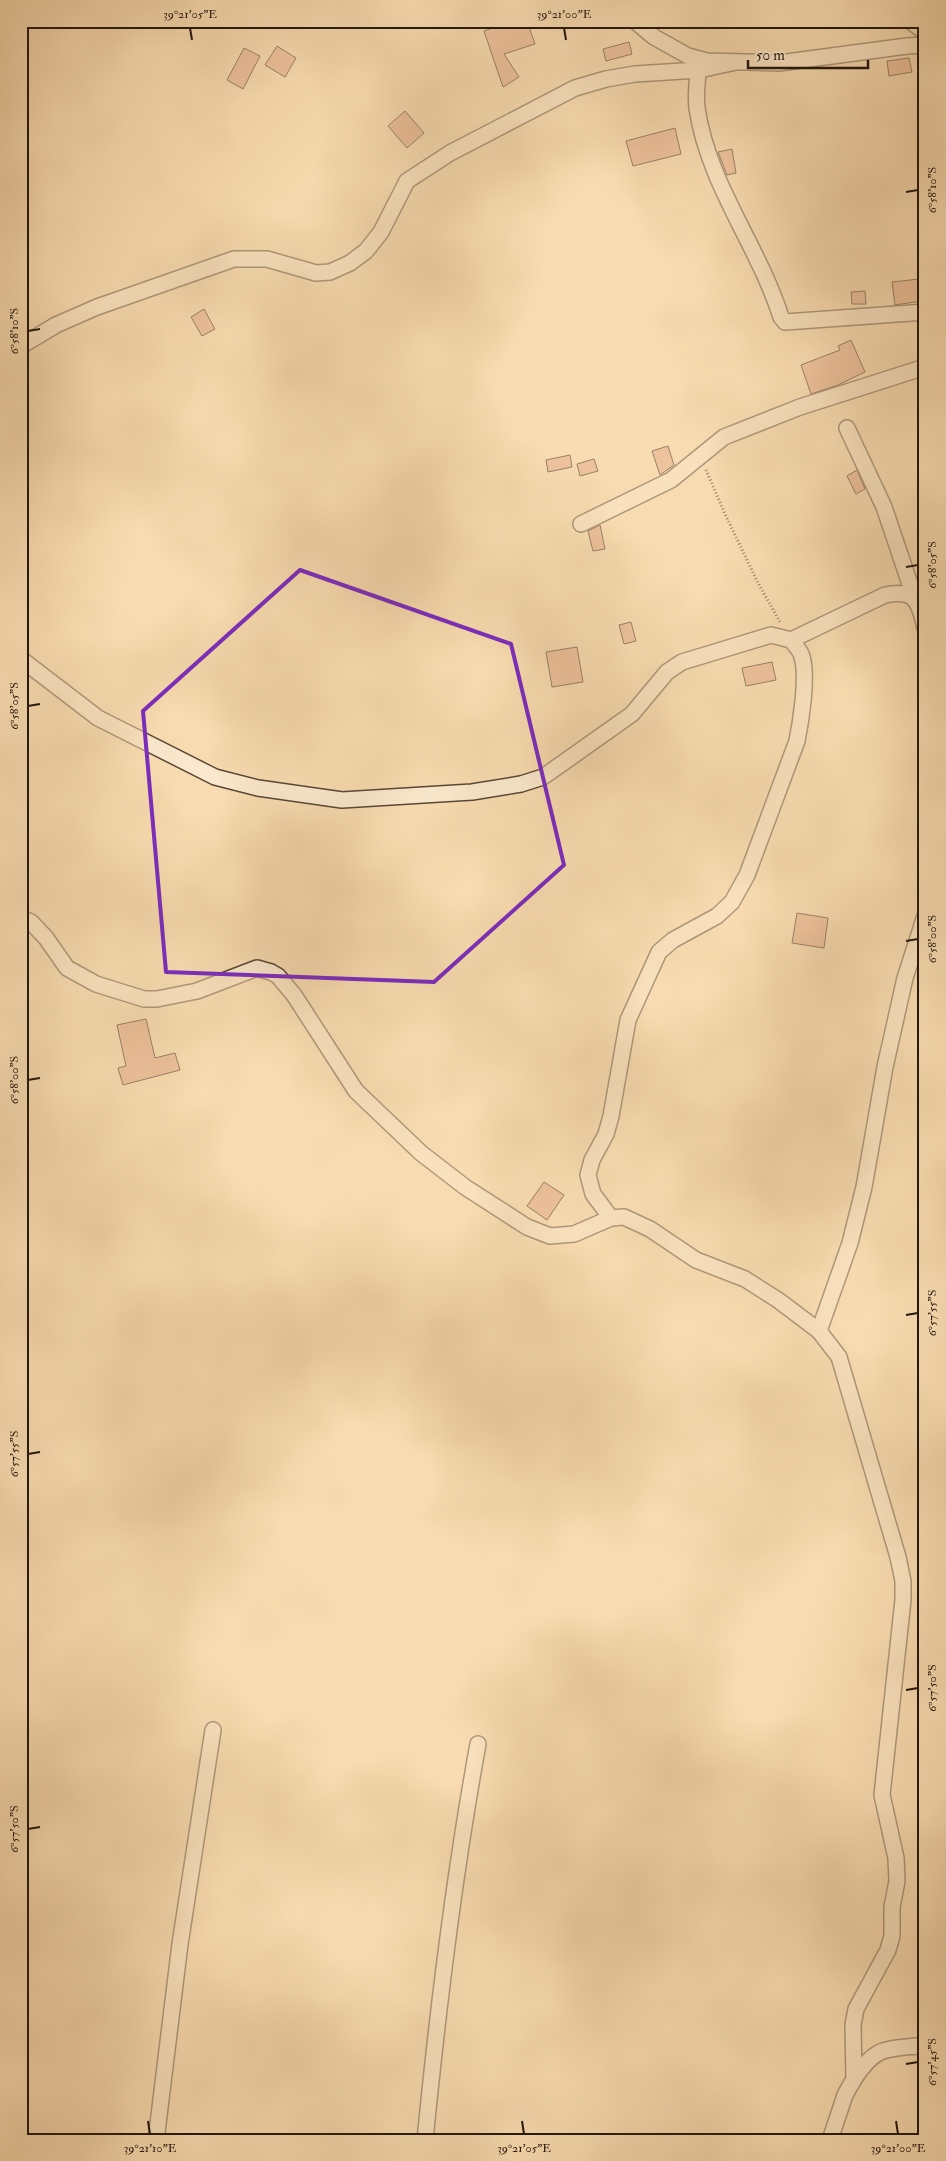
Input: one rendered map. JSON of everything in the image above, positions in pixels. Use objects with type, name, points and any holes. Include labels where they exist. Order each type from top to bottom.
[{"type":"street","points":[[635,21],[654,37],[699,65]]},
{"type":"street","points":[[910,21],[925,32]]},
{"type":"street","points":[[21,346],[56,325],[97,307],[234,259],[267,259],[316,274],[330,272],[350,263],[366,251],[381,232],[407,181],[450,153],[575,88],[606,79],[699,65],[736,62],[779,63],[893,47],[925,45]]},
{"type":"street","points":[[699,65],[697,106],[705,148],[712,169],[761,267],[780,317],[785,322],[808,322],[925,312]]},
{"type":"street","points":[[581,524],[664,484],[724,437],[856,388],[925,367]]},
{"type":"street","points":[[847,428],[884,507],[925,628]]},
{"type":"street","points":[[21,659],[98,718],[215,777],[258,788],[342,800],[472,792],[521,784],[543,777],[632,714],[667,672],[682,662],[770,635],[791,640],[885,595],[905,593],[915,599]]},
{"type":"street","points":[[611,1218],[592,1194],[588,1176],[592,1160],[606,1134],[612,1116],[628,1020],[659,952],[673,940],[717,916],[732,902],[748,875],[797,741],[801,721],[804,698],[802,657],[791,640]]},
{"type":"street","points":[[819,1331],[850,1243],[864,1187],[885,1067],[905,978],[925,916]]},
{"type":"street","points":[[21,918],[31,922],[46,938],[66,968],[96,984],[144,999],[157,999],[197,991],[257,968],[271,972],[278,976],[294,995],[356,1091],[445,1173],[527,1228],[550,1236],[574,1234],[611,1218],[624,1217],[650,1229],[696,1260],[745,1280],[778,1300],[819,1331],[839,1357],[885,1511],[903,1581],[882,1795],[896,1858],[897,1881],[892,1907],[892,1936],[888,1950],[856,2009],[853,2025],[854,2079]]},
{"type":"street","points":[[156,2140],[180,1944],[212,1730]]},
{"type":"street","points":[[425,2140],[451,1915],[478,1744]]},
{"type":"street","points":[[830,2140],[845,2095],[870,2057],[880,2052],[925,2045]]},
{"type":"path","points":[[702,453],[708,477],[724,514],[758,583],[791,640]]},
{"type":"highlighted area","points":[[300,570],[511,644],[564,865],[434,982],[166,972],[143,711]]},
{"type":"building","points":[[512,21],[527,21],[535,44],[504,54],[519,77],[503,87],[484,31]]},
{"type":"building","points":[[629,42],[632,54],[606,61],[603,49]]},
{"type":"building","points":[[277,46],[296,58],[285,77],[265,65]]},
{"type":"building","points":[[244,48],[260,56],[243,89],[227,80]]},
{"type":"building","points":[[909,58],[912,72],[889,76],[887,61]]},
{"type":"building","points":[[405,111],[424,133],[407,148],[388,126]]},
{"type":"building","points":[[675,128],[681,154],[633,166],[626,141]]},
{"type":"building","points":[[732,149],[736,173],[727,175],[718,152]]},
{"type":"building","points":[[919,279],[922,301],[895,305],[892,282]]},
{"type":"building","points":[[865,291],[866,304],[852,304],[851,292]]},
{"type":"building","points":[[204,309],[215,329],[202,336],[191,317]]},
{"type":"building","points":[[851,340],[865,372],[838,385],[811,394],[801,365],[840,350],[838,346]]},
{"type":"building","points":[[668,446],[674,465],[660,475],[652,451]]},
{"type":"building","points":[[570,455],[572,467],[548,472],[546,460]]},
{"type":"building","points":[[594,459],[598,471],[580,476],[577,464]]},
{"type":"building","points":[[857,470],[865,489],[856,494],[847,476]]},
{"type":"building","points":[[600,525],[605,549],[593,551],[588,531]]},
{"type":"building","points":[[631,622],[636,641],[624,644],[619,625]]},
{"type":"building","points":[[577,647],[583,682],[552,687],[546,652]]},
{"type":"building","points":[[772,662],[776,680],[746,686],[742,668]]},
{"type":"building","points":[[797,913],[828,918],[824,948],[792,943]]},
{"type":"building","points":[[146,1019],[155,1058],[175,1053],[180,1070],[123,1085],[118,1068],[126,1066],[117,1025]]},
{"type":"building","points":[[544,1182],[564,1195],[547,1220],[527,1206]]}]
